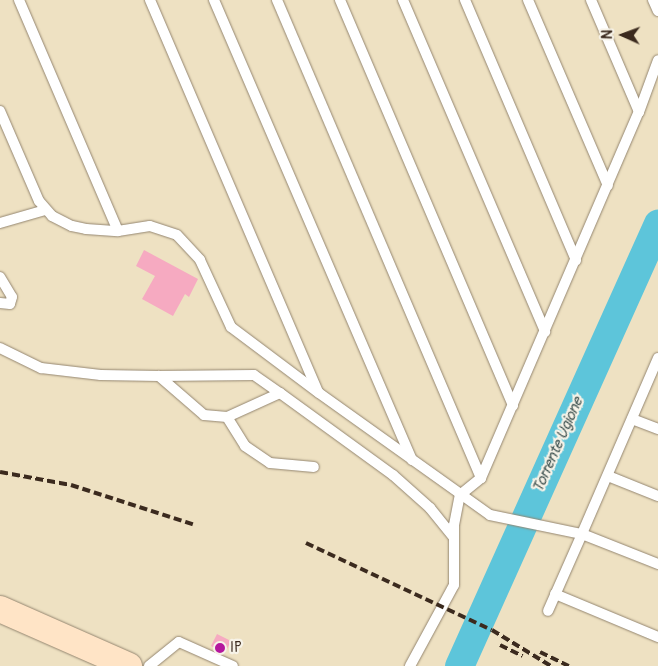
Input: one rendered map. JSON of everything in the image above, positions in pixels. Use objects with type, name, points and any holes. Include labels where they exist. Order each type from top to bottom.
[{"type":"main road","points":[[0,609],[93,658],[128,666]]},
{"type":"lane","points":[[19,0],[118,231]]},
{"type":"lane","points":[[150,0],[319,393]]},
{"type":"lane","points":[[214,0],[412,461]]},
{"type":"lane","points":[[277,0],[481,478]]},
{"type":"lane","points":[[340,0],[513,406]]},
{"type":"lane","points":[[403,0],[545,332]]},
{"type":"lane","points":[[465,0],[576,260]]},
{"type":"lane","points":[[528,0],[608,186]]},
{"type":"lane","points":[[591,0],[639,112]]},
{"type":"lane","points":[[653,0],[658,11]]},
{"type":"lane","points":[[410,666],[454,585],[454,538],[460,495],[481,478],[608,186],[639,112],[658,60]]},
{"type":"lane","points":[[0,111],[45,210],[72,226],[118,231],[150,226],[177,235],[200,260],[231,327],[460,495],[490,515],[582,534],[658,564]]},
{"type":"lane","points":[[0,223],[45,210]]},
{"type":"lane","points":[[0,277],[12,297],[10,304],[0,304]]},
{"type":"lane","points":[[0,348],[41,368],[101,374],[159,376],[254,375],[393,475],[430,508],[454,538]]},
{"type":"lane","points":[[548,611],[657,362]]},
{"type":"lane","points":[[159,376],[204,415],[227,417],[280,393]]},
{"type":"lane","points":[[227,417],[246,446],[270,463],[314,467]]},
{"type":"lane","points":[[632,419],[658,430]]},
{"type":"lane","points":[[608,476],[658,496]]},
{"type":"lane","points":[[555,594],[658,636]]},
{"type":"lane","points":[[150,666],[179,642],[233,666]]},
{"type":"building","points":[[144,250],[198,279],[189,297],[185,294],[173,316],[142,299],[155,276],[136,266]]},
{"type":"building","points":[[217,634],[231,641],[225,653],[211,646]]},
{"type":"waterway","name":"Torrente Ugione","points":[[459,666],[658,224]]},
{"type":"railway","points":[[0,472],[71,485],[195,525]]},
{"type":"railway","points":[[306,543],[492,630],[551,666]]},
{"type":"railway","points":[[500,645],[523,656]]},
{"type":"railway","points":[[540,652],[569,666]]},
{"type":"place","name":"IP","points":[[220,648]]}]
